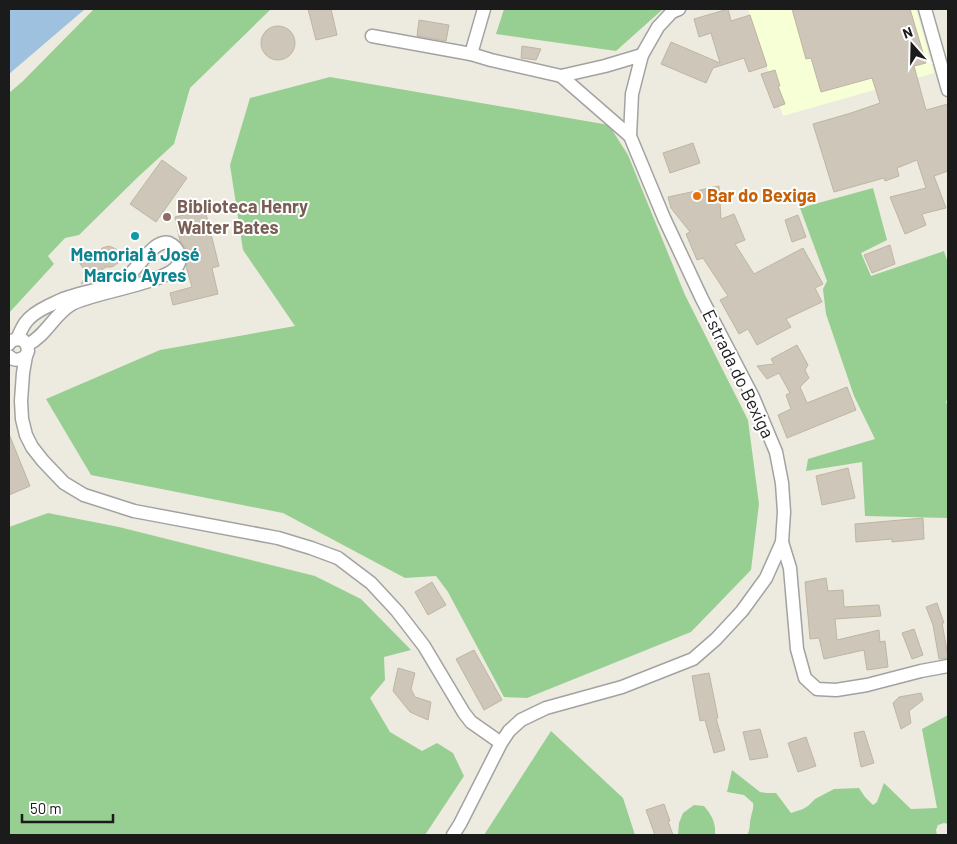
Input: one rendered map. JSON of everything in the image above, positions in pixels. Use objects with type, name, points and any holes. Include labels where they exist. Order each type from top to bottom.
[{"type":"street","points":[[471,54],[484,9]]},
{"type":"street","name":"Estrada do Bexiga","points":[[453,835],[501,743],[509,731],[521,720],[546,708],[622,687],[693,659],[716,639],[742,610],[766,578],[782,542],[784,512],[782,483],[776,452],[753,397],[702,299],[664,218],[630,136],[632,94],[642,55],[658,27],[672,12],[679,9]]},
{"type":"street","points":[[925,9],[944,57],[948,90]]},
{"type":"street","points":[[372,36],[471,54],[561,76],[642,55]]},
{"type":"street","points":[[561,76],[630,136]]},
{"type":"street","points":[[20,346],[38,338],[70,304],[86,297],[146,282],[171,271],[179,264],[180,260],[178,252],[172,244],[164,242],[158,244],[131,274],[123,280],[62,299],[27,321],[20,346],[21,401],[22,419],[26,435],[32,447],[64,483],[84,495],[134,510],[278,538],[338,558],[388,600],[424,646],[464,713],[477,726],[501,743]]},
{"type":"street","points":[[9,356],[14,360],[21,360],[20,346]]},
{"type":"street","points":[[782,542],[790,568],[796,649],[805,678],[818,689],[836,690],[867,685],[948,666]]},
{"type":"shaded area","points":[[748,9],[916,9],[934,73],[783,116]]},
{"type":"green space","points":[[94,9],[271,9],[190,88],[174,144],[79,235],[65,238],[48,256],[54,264],[9,313],[9,93]]},
{"type":"green space","points":[[504,9],[663,9],[616,51],[496,34]]},
{"type":"green space","points":[[330,77],[609,125],[628,155],[685,295],[748,420],[759,504],[751,570],[691,632],[527,698],[504,697],[448,592],[436,576],[405,578],[283,513],[91,475],[46,399],[160,350],[295,326],[243,250],[230,165],[250,98]]},
{"type":"green space","points":[[873,188],[887,240],[861,253],[871,276],[944,251],[948,263],[948,400],[946,401],[948,409],[948,518],[865,516],[862,462],[806,471],[808,459],[875,439],[854,396],[826,314],[823,289],[827,281],[800,208]]},
{"type":"green space","points":[[48,513],[119,527],[315,576],[361,599],[411,650],[384,657],[385,680],[370,698],[390,732],[422,751],[437,743],[453,753],[464,776],[425,835],[9,835],[9,527]]},
{"type":"green space","points":[[948,715],[948,824],[938,825],[937,835],[747,835],[753,803],[744,795],[727,792],[732,770],[760,792],[776,793],[791,813],[803,809],[815,799],[834,789],[859,788],[873,805],[877,802],[884,783],[911,809],[937,808],[922,729]]},
{"type":"green space","points":[[551,731],[623,798],[635,835],[484,835]]},
{"type":"green space","points":[[694,805],[704,806],[709,813],[714,823],[715,835],[678,835],[679,823],[683,813]]},
{"type":"water","points":[[9,9],[85,9],[9,74]]},
{"type":"building","points":[[308,9],[331,9],[337,35],[316,40]]},
{"type":"building","points":[[728,9],[731,21],[750,15],[767,66],[749,72],[744,58],[713,68],[706,83],[661,64],[671,42],[720,63],[711,33],[699,37],[694,19]]},
{"type":"building","points":[[792,9],[910,9],[926,63],[914,66],[926,110],[948,104],[948,171],[934,176],[946,208],[922,214],[926,225],[905,234],[890,197],[926,188],[917,160],[897,168],[899,176],[885,181],[884,178],[834,192],[813,124],[880,103],[872,78],[821,92],[811,58],[806,59]]},
{"type":"building","points":[[419,20],[449,25],[446,41],[417,36]]},
{"type":"building","points":[[278,26],[285,27],[290,31],[294,36],[294,50],[290,55],[285,59],[278,60],[271,59],[266,55],[262,50],[261,43],[262,36],[266,31],[271,27]]},
{"type":"building","points":[[522,46],[541,49],[536,60],[521,58]]},
{"type":"building","points":[[775,70],[780,86],[778,86],[785,104],[774,108],[761,74]]},
{"type":"building","points":[[693,143],[700,163],[670,173],[663,153]]},
{"type":"building","points":[[162,160],[187,178],[156,222],[130,204]]},
{"type":"building","points":[[719,186],[721,219],[734,214],[745,240],[735,244],[754,274],[803,248],[823,284],[815,288],[822,302],[786,319],[791,327],[757,345],[748,329],[739,334],[720,300],[728,296],[703,258],[697,260],[686,234],[690,232],[671,208],[668,197]]},
{"type":"building","points":[[205,210],[219,266],[212,268],[218,294],[173,305],[170,293],[192,287],[186,266],[188,260],[187,252],[180,241],[175,217]]},
{"type":"building","points":[[798,215],[806,237],[792,242],[785,220]]},
{"type":"building","points":[[890,245],[895,264],[872,273],[864,255]]},
{"type":"building","points":[[109,246],[116,249],[120,255],[118,263],[112,267],[106,267],[81,284],[87,274],[77,259],[88,252],[94,261],[102,248]]},
{"type":"building","points":[[797,345],[808,365],[805,370],[809,378],[800,387],[807,403],[847,387],[856,410],[787,438],[778,415],[791,409],[786,395],[790,393],[779,373],[767,379],[757,366],[774,364],[771,359]]},
{"type":"building","points":[[9,434],[30,486],[9,495]]},
{"type":"building","points":[[848,468],[855,498],[822,505],[816,476]]},
{"type":"building","points":[[923,518],[924,539],[892,542],[892,539],[856,542],[855,524]]},
{"type":"building","points":[[826,578],[828,591],[843,590],[844,607],[879,605],[881,616],[835,619],[837,640],[879,630],[880,642],[885,641],[888,667],[867,670],[864,650],[824,659],[819,638],[810,639],[805,582]]},
{"type":"building","points":[[432,582],[446,605],[428,615],[415,592]]},
{"type":"building","points":[[937,603],[944,623],[942,623],[948,658],[939,659],[933,625],[926,607]]},
{"type":"building","points":[[914,629],[923,655],[912,659],[902,633]]},
{"type":"building","points":[[474,650],[502,700],[484,710],[456,659]]},
{"type":"building","points":[[398,668],[415,673],[411,689],[415,697],[431,702],[428,720],[410,712],[393,691]]},
{"type":"building","points":[[709,673],[718,718],[716,718],[725,750],[714,753],[705,720],[700,721],[692,676]]},
{"type":"building","points":[[921,693],[923,700],[909,711],[911,723],[901,729],[893,703],[899,697]]},
{"type":"building","points":[[760,729],[768,757],[750,760],[743,732]]},
{"type":"building","points":[[864,731],[874,763],[861,767],[854,733]]},
{"type":"building","points":[[806,737],[816,766],[798,772],[788,743]]},
{"type":"building","points":[[664,804],[673,835],[655,835],[646,810]]},
{"type":"place","name":"Bar do Bexiga","points":[[697,196]]},
{"type":"place","name":"Biblioteca Henry Walter Bates","points":[[167,217]]},
{"type":"place","name":"Memorial à José Marcio Ayres","points":[[135,236]]}]
